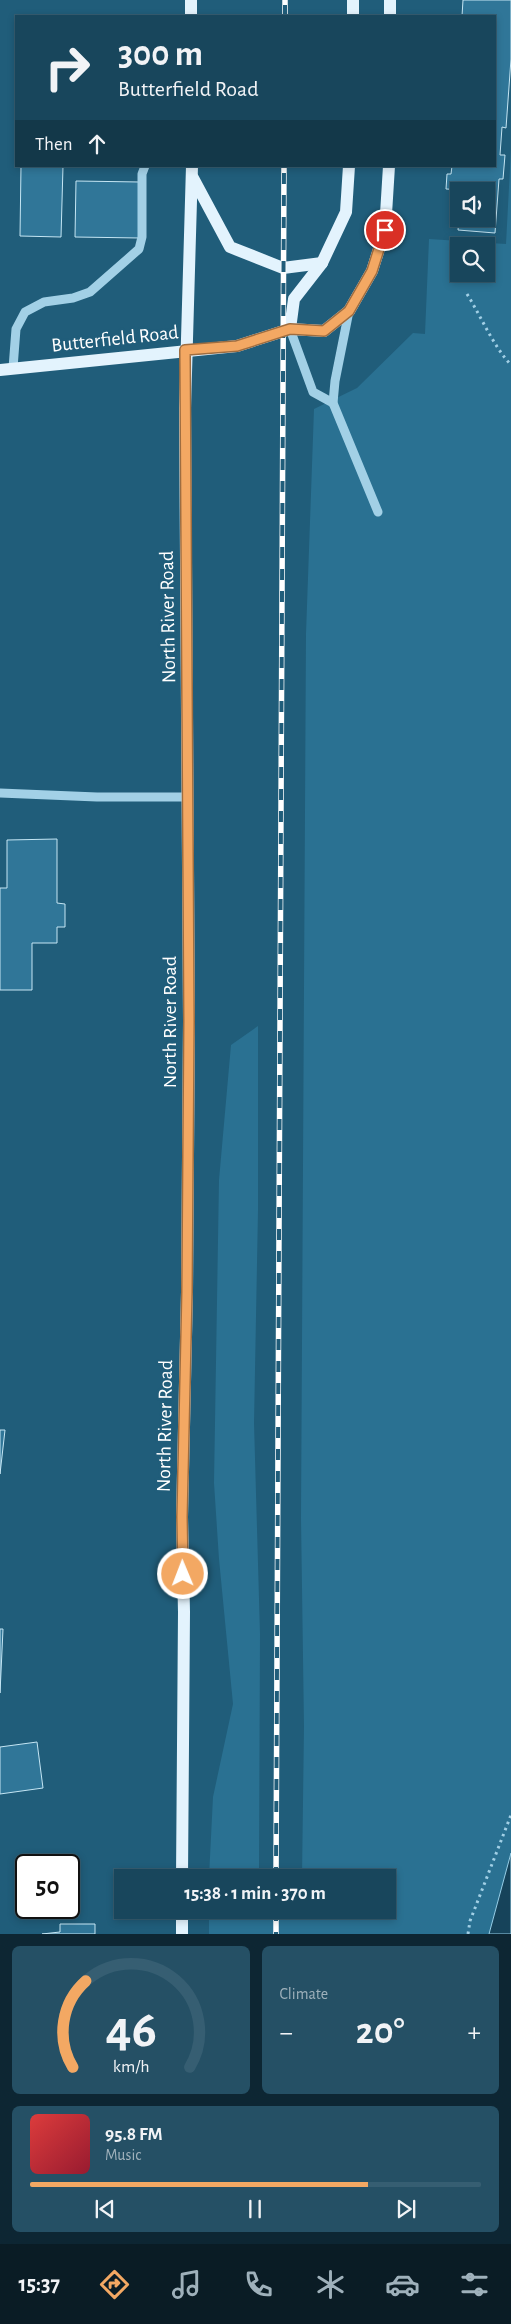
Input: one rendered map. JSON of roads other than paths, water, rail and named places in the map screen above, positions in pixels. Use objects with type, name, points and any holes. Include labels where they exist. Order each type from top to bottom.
[{"type":"main road","points":[[191,0],[191,15]]},
{"type":"main road","points":[[353,0],[353,15]]},
{"type":"main road","points":[[390,0],[390,15]]},
{"type":"main road","points":[[349,167],[346,212],[322,263],[294,299],[290,329],[324,331],[349,311],[372,271],[385,230],[389,167]]},
{"type":"main road","points":[[192,172],[230,247],[283,268],[322,263]]},
{"type":"main road","name":"North River Road","points":[[182,1869],[184,1612],[182,1517],[187,1283],[188,797],[185,350],[192,172]]},
{"type":"main road","name":"Butterfield Road","points":[[6,369],[237,346],[290,329]]},
{"type":"main road","points":[[182,1919],[182,1934]]},
{"type":"lane","points":[[6,369],[16,329],[25,312],[44,302],[73,298],[90,292],[139,249],[142,237],[142,174],[145,167]]},
{"type":"lane","points":[[349,311],[335,381],[333,403],[378,512]]},
{"type":"lane","points":[[290,329],[313,392],[333,403]]},
{"type":"lane","points":[[0,793],[97,797],[188,797]]},
{"type":"railway","points":[[285,0],[285,15]]},
{"type":"railway","points":[[276,1869],[284,167]]},
{"type":"railway","points":[[276,1919],[276,1934]]}]
